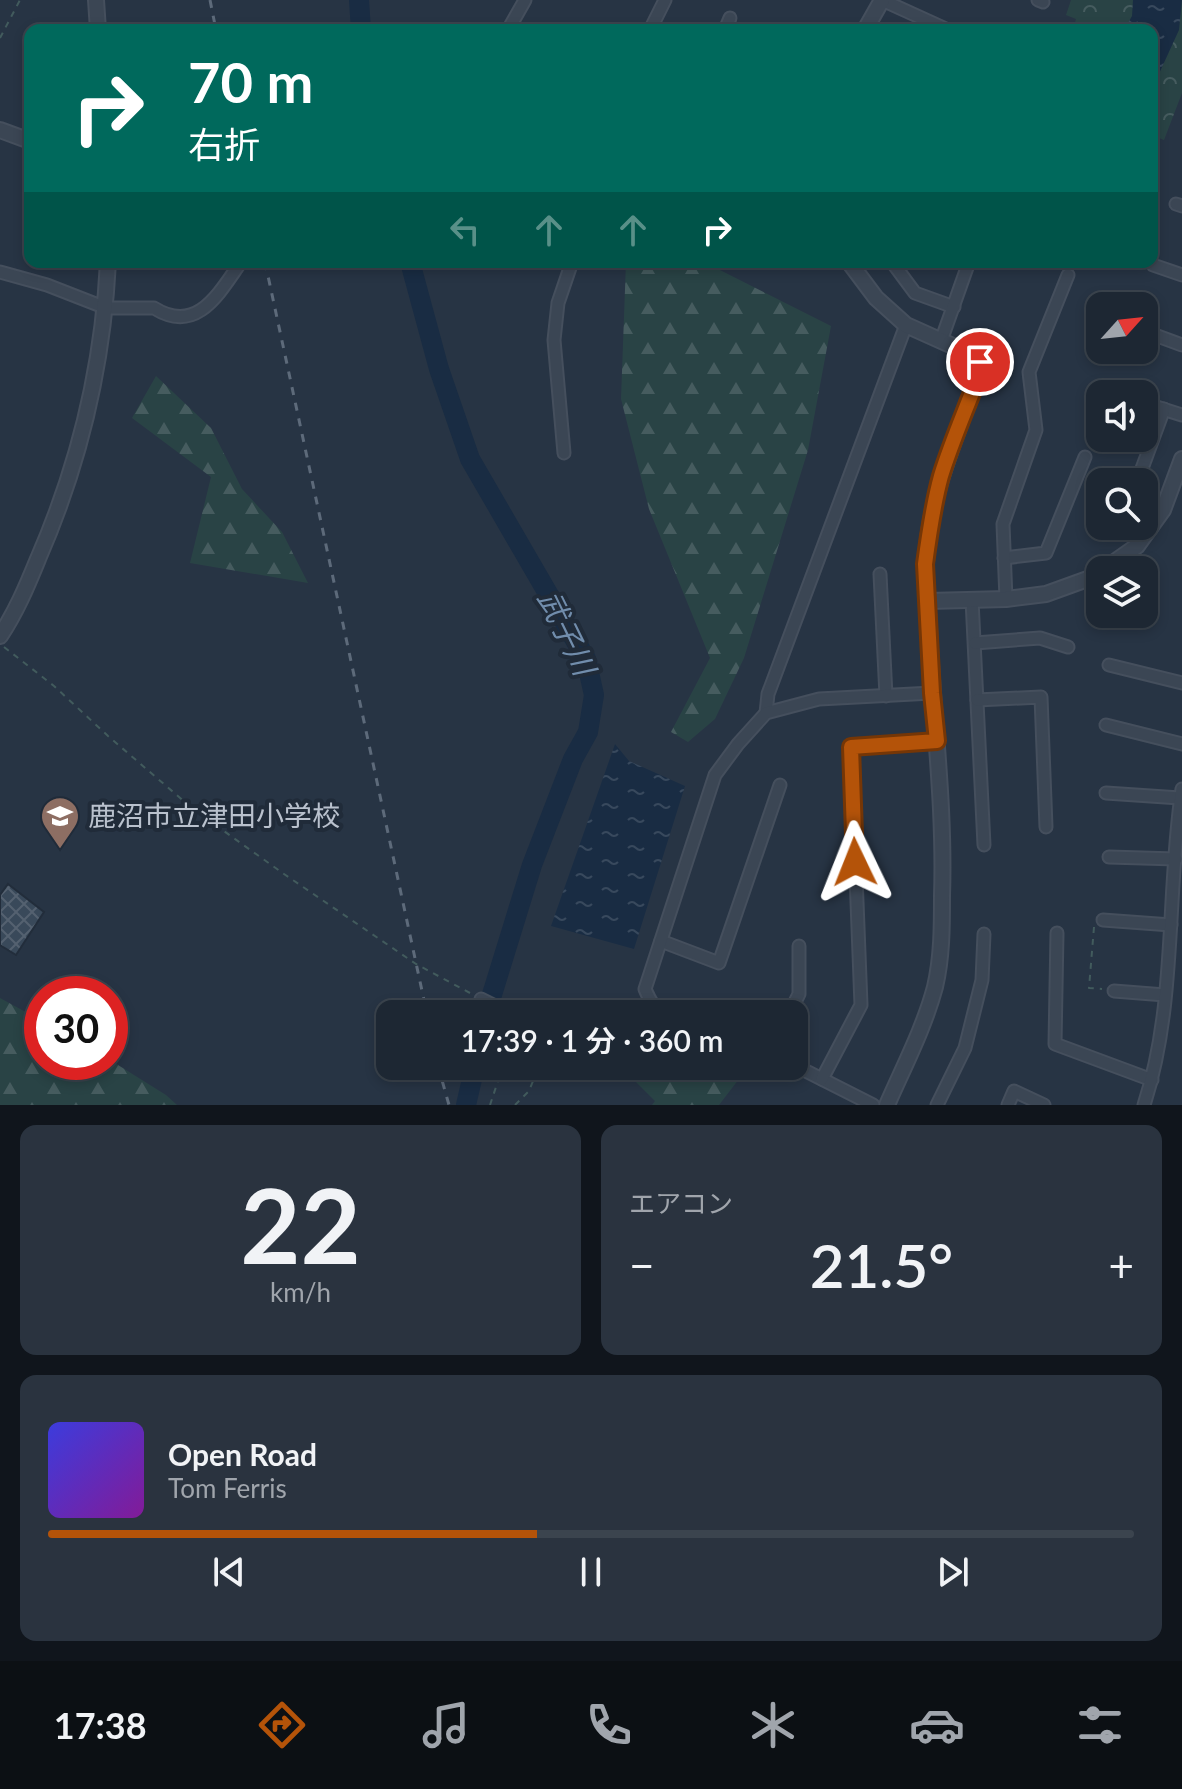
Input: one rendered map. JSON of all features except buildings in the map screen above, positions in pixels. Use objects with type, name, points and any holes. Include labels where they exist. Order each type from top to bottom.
[{"type":"street","points":[[96,0],[98,24]]},
{"type":"street","points":[[511,24],[525,0]]},
{"type":"street","points":[[653,24],[665,0]]},
{"type":"street","points":[[868,24],[882,0],[935,24]]},
{"type":"street","points":[[728,24],[730,18]]},
{"type":"street","points":[[0,130],[24,139]]},
{"type":"street","points":[[1158,267],[1182,275]]},
{"type":"street","points":[[0,636],[11,621],[49,535],[77,454],[106,308],[108,268]]},
{"type":"street","points":[[0,272],[47,285],[106,308],[154,308],[188,317],[205,309],[216,298],[237,268]]},
{"type":"street","points":[[564,453],[554,340],[558,303],[570,268]]},
{"type":"street","points":[[854,268],[876,298],[906,325],[975,356],[981,369],[942,474],[930,521],[925,564],[943,875],[941,940],[935,985],[924,1022],[887,1105]]},
{"type":"street","points":[[896,268],[915,293],[954,307]]},
{"type":"street","points":[[941,341],[967,268]]},
{"type":"street","points":[[1006,599],[1003,524],[1036,430],[1029,372],[1068,275]]},
{"type":"street","points":[[766,713],[768,694],[906,325]]},
{"type":"street","points":[[1158,336],[1182,345]]},
{"type":"street","points":[[1158,407],[1182,415]]},
{"type":"street","points":[[1142,468],[1164,409]]},
{"type":"street","points":[[1004,558],[1046,553],[1085,457]]},
{"type":"street","points":[[1123,556],[1137,546],[1163,510],[1182,459]]},
{"type":"street","points":[[880,574],[886,696]]},
{"type":"street","points":[[928,601],[1006,599],[1046,594],[1086,580]]},
{"type":"street","points":[[972,600],[984,845]]},
{"type":"street","points":[[975,643],[1040,638],[1068,647]]},
{"type":"street","points":[[1109,665],[1182,683]]},
{"type":"street","points":[[649,1000],[645,989],[715,775],[766,713],[819,699],[932,693]]},
{"type":"street","points":[[977,700],[1041,697],[1046,827]]},
{"type":"street","points":[[1106,725],[1182,744]]},
{"type":"street","points":[[822,1079],[861,1005],[851,747],[937,741]]},
{"type":"street","points":[[661,941],[719,963],[780,785]]},
{"type":"street","points":[[1106,793],[1181,793],[1163,1029],[1144,1105]]},
{"type":"street","points":[[1109,857],[1176,859]]},
{"type":"street","points":[[1103,920],[1171,925]]},
{"type":"street","points":[[1057,933],[1055,1044],[1152,1080]]},
{"type":"street","points":[[937,1105],[965,1048],[982,980],[984,934]]},
{"type":"street","points":[[796,1000],[799,994],[799,946]]},
{"type":"street","points":[[1114,991],[1165,995]]},
{"type":"street","points":[[808,1072],[873,1105]]},
{"type":"street","points":[[1008,1105],[1014,1091],[1044,1105]]},
{"type":"path","points":[[0,38],[20,0]]},
{"type":"path","points":[[0,644],[54,686],[108,736],[225,833],[416,964],[481,999]]},
{"type":"path","points":[[1103,920],[1095,918],[1089,988],[1114,991]]},
{"type":"path","points":[[490,1105],[498,1080]]},
{"type":"path","points":[[515,1105],[529,1091],[533,1080]]},
{"type":"green space","points":[[1071,0],[1182,0],[1182,93],[1164,140],[1158,138],[1158,24],[1075,24],[1076,19],[1066,15]]},
{"type":"green space","points":[[626,268],[716,268],[831,326],[808,450],[744,658],[715,719],[688,742],[671,732],[710,658],[649,509],[621,399]]},
{"type":"green space","points":[[156,376],[211,428],[242,489],[282,532],[308,583],[190,563],[211,477],[132,418]]},
{"type":"green space","points":[[0,998],[24,1011],[24,1080],[128,1080],[128,1071],[177,1105],[0,1105]]},
{"type":"green space","points":[[634,1080],[738,1080],[719,1105],[652,1105],[655,1101]]},
{"type":"water","points":[[1133,0],[1182,0],[1179,30],[1158,76],[1158,24],[1127,24],[1132,16]]},
{"type":"water","points":[[615,744],[629,761],[685,786],[634,949],[551,926]]},
{"type":"waterway","name":"武子川","points":[[359,0],[361,24]]},
{"type":"waterway","name":"武子川","points":[[412,268],[439,369],[470,459],[586,659],[594,695],[588,732],[573,759],[532,865],[490,1000]]},
{"type":"waterway","name":"武子川","points":[[466,1105],[472,1080]]},
{"type":"railway","points":[[210,0],[215,24]]},
{"type":"railway","points":[[266,268],[424,1000]]},
{"type":"railway","points":[[442,1080],[449,1105]]},
{"type":"place","name":"鹿沼市立津田小学校","points":[[60,850]]},
{"type":"route","points":[[855,862],[851,747],[937,741],[925,564],[930,521],[942,474],[981,369],[980,362]]}]
